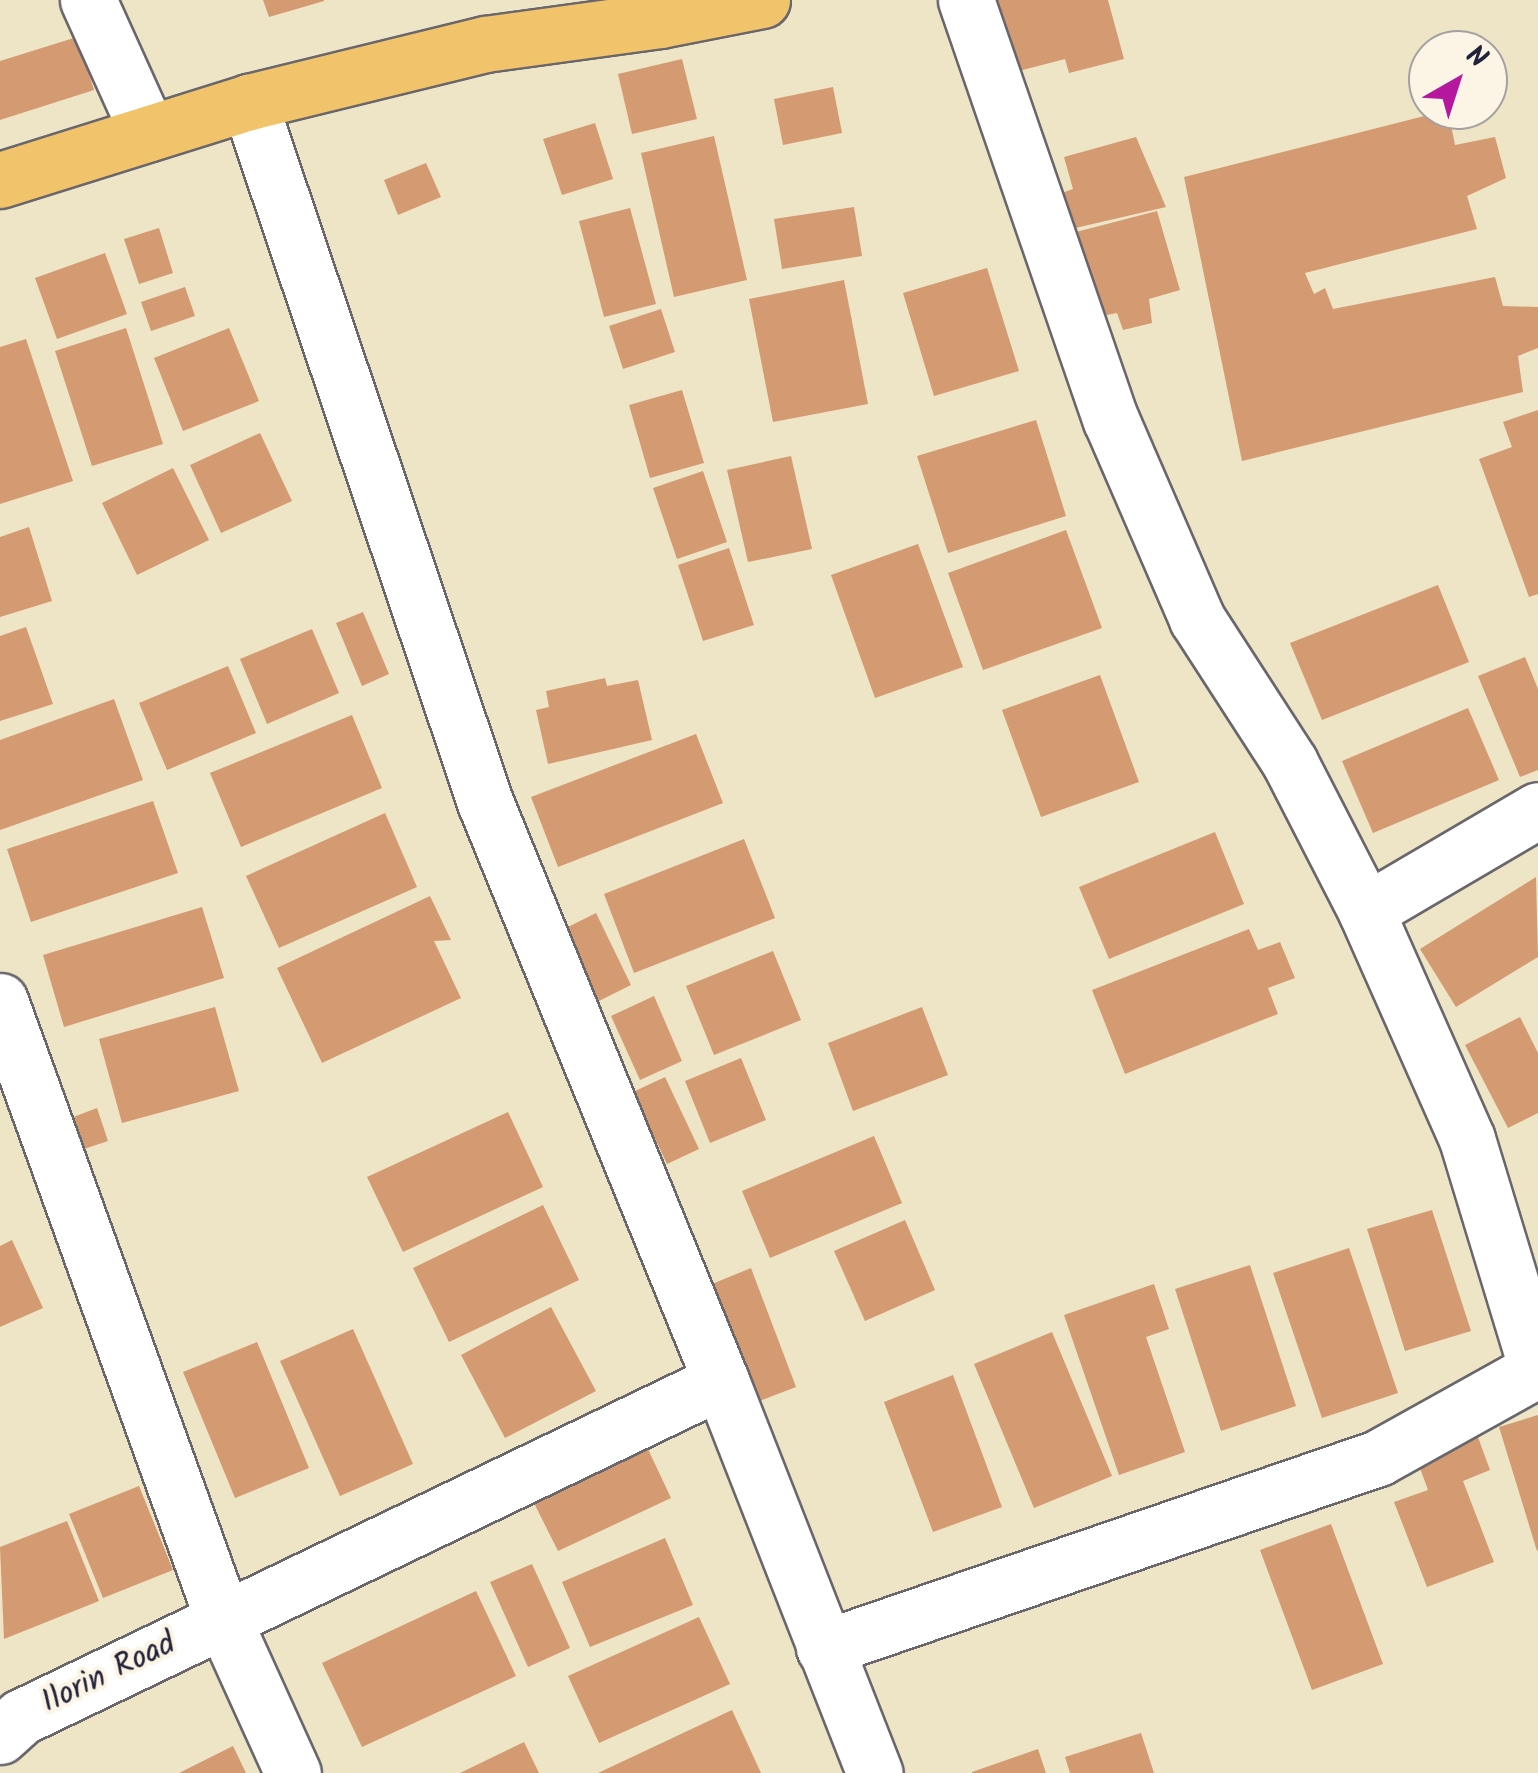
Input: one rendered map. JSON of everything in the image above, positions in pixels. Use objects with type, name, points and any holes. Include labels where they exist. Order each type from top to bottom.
[{"type":"main road","points":[[0,180],[249,102],[485,44],[654,10],[762,0]]},
{"type":"street","points":[[88,0],[148,133]]},
{"type":"street","points":[[824,1648],[1378,1458],[1537,1369],[1466,1139],[1366,911],[1290,763],[1198,620],[1112,420],[966,0]]},
{"type":"street","points":[[249,102],[485,802],[722,1381],[874,1773]]},
{"type":"street","points":[[1366,911],[1538,810]]},
{"type":"street","points":[[0,1001],[223,1618],[294,1773]]},
{"type":"street","name":"Ilorin Road","points":[[0,1736],[21,1718],[223,1618],[722,1381]]},
{"type":"building","points":[[263,0],[324,0],[324,1],[269,17]]},
{"type":"building","points":[[991,0],[1108,0],[1124,59],[1069,73],[1065,59],[1011,73]]},
{"type":"building","points":[[77,37],[94,90],[0,120],[0,61]]},
{"type":"building","points":[[682,59],[697,119],[632,134],[618,74]]},
{"type":"building","points":[[833,87],[842,133],[783,145],[774,99]]},
{"type":"building","points":[[1408,120],[1408,130],[1452,130],[1455,145],[1495,137],[1506,178],[1467,196],[1477,229],[1305,273],[1314,294],[1325,288],[1333,309],[1495,277],[1503,306],[1538,307],[1538,348],[1518,356],[1523,392],[1242,461],[1184,177]]},
{"type":"building","points":[[595,123],[613,179],[562,195],[543,139]]},
{"type":"building","points":[[714,136],[747,280],[674,297],[641,153]]},
{"type":"building","points":[[1136,137],[1166,207],[1071,229],[1056,195],[1073,189],[1064,157]]},
{"type":"building","points":[[426,163],[441,197],[398,215],[384,180]]},
{"type":"building","points":[[854,207],[862,256],[782,269],[774,219]]},
{"type":"building","points":[[630,208],[656,304],[604,317],[579,221]]},
{"type":"building","points":[[1157,211],[1180,290],[1149,299],[1152,323],[1123,330],[1117,313],[1096,317],[1076,232]]},
{"type":"building","points":[[159,228],[173,273],[139,284],[124,239]]},
{"type":"building","points":[[105,253],[127,314],[57,339],[35,278]]},
{"type":"building","points":[[987,268],[1019,371],[934,396],[903,293]]},
{"type":"building","points":[[844,280],[868,404],[773,422],[749,299]]},
{"type":"building","points":[[185,287],[195,316],[151,331],[141,302]]},
{"type":"building","points":[[661,309],[675,352],[623,369],[609,326]]},
{"type":"building","points":[[126,328],[163,444],[92,466],[55,351]]},
{"type":"building","points":[[229,328],[259,401],[183,431],[154,358]]},
{"type":"building","points":[[26,339],[73,481],[0,504],[0,347]]},
{"type":"building","points":[[682,390],[704,463],[650,478],[629,405]]},
{"type":"building","points":[[1538,410],[1538,594],[1529,597],[1479,459],[1512,447],[1503,422]]},
{"type":"building","points":[[1036,420],[1066,516],[948,553],[917,456]]},
{"type":"building","points":[[260,433],[292,501],[221,533],[190,465]]},
{"type":"building","points":[[791,456],[812,549],[748,562],[727,470]]},
{"type":"building","points":[[173,468],[209,540],[137,575],[102,503]]},
{"type":"building","points":[[703,471],[727,542],[677,559],[653,488]]},
{"type":"building","points":[[29,527],[52,601],[0,617],[0,537]]},
{"type":"building","points":[[1066,530],[1102,628],[983,670],[948,573]]},
{"type":"building","points":[[918,544],[963,667],[875,698],[831,575]]},
{"type":"building","points":[[729,548],[754,625],[703,641],[678,565]]},
{"type":"building","points":[[1438,585],[1469,662],[1322,720],[1290,643]]},
{"type":"building","points":[[363,612],[389,674],[362,686],[336,623]]},
{"type":"building","points":[[26,627],[53,704],[0,721],[0,636]]},
{"type":"building","points":[[312,629],[339,693],[267,724],[240,659]]},
{"type":"building","points":[[1525,657],[1538,689],[1538,770],[1520,777],[1478,676]]},
{"type":"building","points":[[228,666],[256,733],[167,770],[139,703]]},
{"type":"building","points":[[1100,675],[1139,782],[1041,817],[1002,710]]},
{"type":"building","points":[[605,678],[607,686],[638,680],[652,740],[548,764],[536,710],[549,707],[546,691]]},
{"type":"building","points":[[114,699],[143,780],[0,830],[0,740]]},
{"type":"building","points":[[1468,708],[1499,780],[1373,833],[1342,761]]},
{"type":"building","points":[[352,715],[382,788],[241,847],[210,773]]},
{"type":"building","points":[[696,734],[723,803],[558,867],[531,797]]},
{"type":"building","points":[[153,801],[178,873],[31,922],[7,849]]},
{"type":"building","points":[[385,813],[417,887],[279,948],[246,876]]},
{"type":"building","points":[[1215,832],[1244,904],[1109,959],[1079,887]]},
{"type":"building","points":[[744,839],[775,918],[634,973],[604,894]]},
{"type":"building","points":[[1536,877],[1538,957],[1456,1007],[1420,949]]},
{"type":"building","points":[[430,896],[451,940],[434,941],[461,998],[322,1063],[277,968]]},
{"type":"building","points":[[202,907],[224,978],[64,1027],[43,955]]},
{"type":"building","points":[[596,913],[631,985],[593,1004],[558,932]]},
{"type":"building","points":[[1249,929],[1258,950],[1280,942],[1295,978],[1268,988],[1278,1014],[1125,1074],[1092,990]]},
{"type":"building","points":[[773,951],[801,1020],[714,1055],[686,986]]},
{"type":"building","points":[[654,996],[682,1061],[640,1080],[611,1016]]},
{"type":"building","points":[[215,1007],[239,1091],[122,1123],[99,1039]]},
{"type":"building","points":[[922,1007],[948,1075],[853,1111],[828,1043]]},
{"type":"building","points":[[1520,1017],[1538,1053],[1538,1113],[1508,1128],[1465,1045]]},
{"type":"building","points":[[741,1058],[766,1120],[710,1143],[685,1081]]},
{"type":"building","points":[[665,1077],[699,1149],[667,1164],[633,1092]]},
{"type":"building","points":[[97,1108],[108,1141],[78,1151],[68,1119]]},
{"type":"building","points":[[508,1112],[543,1187],[403,1252],[367,1177]]},
{"type":"building","points":[[874,1136],[902,1203],[770,1258],[742,1191]]},
{"type":"building","points":[[543,1205],[579,1280],[449,1342],[413,1268]]},
{"type":"building","points":[[1432,1210],[1471,1331],[1405,1351],[1367,1229]]},
{"type":"building","points":[[905,1220],[935,1290],[865,1321],[834,1251]]},
{"type":"building","points":[[12,1240],[43,1308],[0,1327],[0,1246]]},
{"type":"building","points":[[1349,1248],[1398,1393],[1322,1418],[1273,1273]]},
{"type":"building","points":[[1250,1265],[1296,1406],[1221,1431],[1175,1289]]},
{"type":"building","points":[[751,1268],[796,1387],[757,1402],[712,1284]]},
{"type":"building","points":[[1154,1284],[1169,1329],[1146,1337],[1185,1452],[1119,1475],[1064,1315]]},
{"type":"building","points":[[551,1307],[596,1391],[505,1438],[461,1355]]},
{"type":"building","points":[[353,1329],[413,1464],[340,1496],[280,1361]]},
{"type":"building","points":[[1052,1332],[1112,1476],[1034,1508],[974,1364]]},
{"type":"building","points":[[257,1342],[309,1468],[235,1498],[183,1372]]},
{"type":"building","points":[[953,1375],[1002,1507],[933,1532],[884,1402]]},
{"type":"building","points":[[1538,1415],[1538,1550],[1537,1551],[1499,1427]]},
{"type":"building","points":[[1475,1429],[1490,1470],[1463,1481],[1494,1562],[1427,1587],[1394,1502],[1428,1490],[1414,1452]]},
{"type":"building","points":[[647,1447],[671,1498],[558,1551],[533,1501]]},
{"type":"building","points":[[139,1486],[173,1570],[103,1598],[69,1514]]},
{"type":"building","points":[[67,1521],[99,1601],[4,1639],[0,1547]]},
{"type":"building","points":[[1331,1524],[1383,1664],[1312,1690],[1260,1550]]},
{"type":"building","points":[[665,1538],[693,1605],[590,1647],[562,1582]]},
{"type":"building","points":[[532,1564],[570,1648],[528,1667],[490,1582]]},
{"type":"building","points":[[476,1591],[516,1676],[362,1747],[322,1663]]},
{"type":"building","points":[[699,1617],[730,1684],[599,1743],[568,1676]]},
{"type":"building","points":[[732,1710],[761,1773],[598,1773]]},
{"type":"building","points":[[1141,1733],[1154,1773],[1070,1773],[1065,1757]]},
{"type":"building","points":[[524,1742],[539,1773],[460,1773]]},
{"type":"building","points":[[233,1746],[246,1773],[179,1773]]},
{"type":"building","points":[[1038,1749],[1046,1773],[972,1773],[972,1772]]}]
